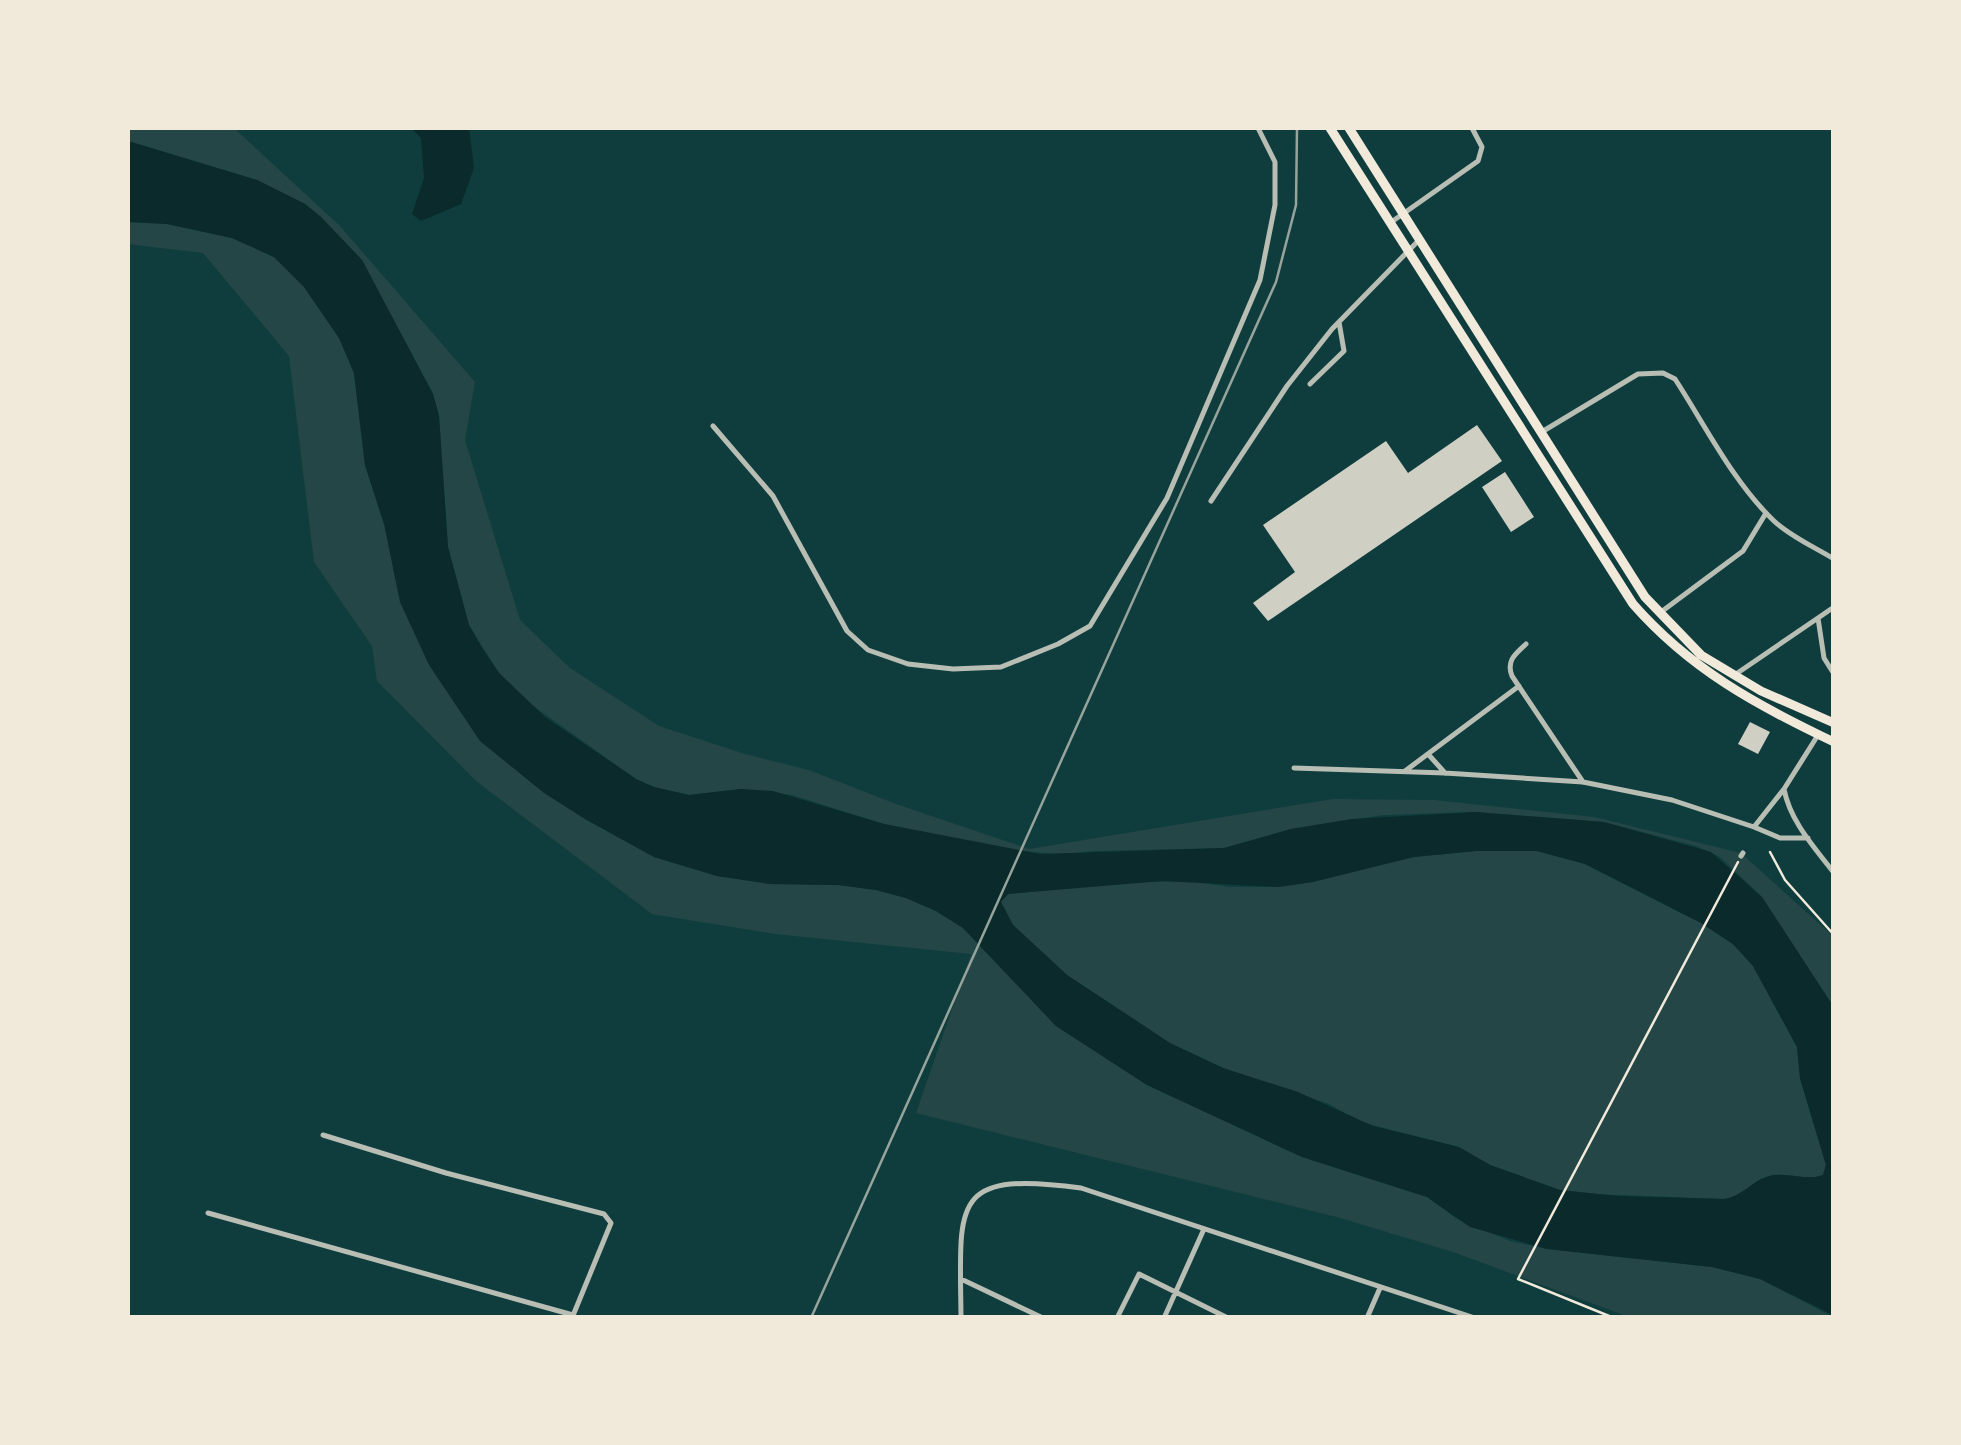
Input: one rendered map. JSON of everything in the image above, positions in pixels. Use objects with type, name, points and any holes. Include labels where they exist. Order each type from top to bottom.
[{"type":"main road","points":[[1330,128],[1632,604],[1664,638],[1710,675],[1834,742]]},
{"type":"main road","points":[[1349,128],[1645,597],[1701,655],[1834,723]]},
{"type":"street","points":[[714,426],[773,496],[847,630],[868,650],[908,664],[1001,667],[1074,635],[1090,626],[1167,498],[1260,280],[1275,205],[1274,162],[1258,128]]},
{"type":"street","points":[[1390,222],[1478,161],[1482,147],[1472,128]]},
{"type":"street","points":[[1211,502],[1280,396],[1342,318],[1420,239]]},
{"type":"street","points":[[1310,384],[1344,351],[1339,327],[1342,318]]},
{"type":"street","points":[[1540,433],[1638,374],[1663,373],[1674,378],[1747,490],[1776,524],[1834,559]]},
{"type":"street","points":[[1659,614],[1743,551],[1766,513]]},
{"type":"street","points":[[1734,675],[1834,607]]},
{"type":"street","points":[[1818,618],[1824,658],[1834,674]]},
{"type":"street","points":[[1526,644],[1512,658],[1509,668],[1583,782]]},
{"type":"street","points":[[1405,772],[1519,686]]},
{"type":"street","points":[[1754,828],[1818,734]]},
{"type":"street","points":[[1428,754],[1444,772]]},
{"type":"street","points":[[1294,768],[1444,772],[1583,782],[1672,800],[1780,838],[1808,838]]},
{"type":"street","points":[[1784,789],[1787,804],[1834,873]]},
{"type":"street","points":[[208,1212],[573,1316],[611,1222],[604,1214],[446,1173],[323,1135]]},
{"type":"street","points":[[960,1318],[962,1220],[968,1205],[978,1192],[1003,1183],[1032,1181],[1081,1188],[1474,1318]]},
{"type":"street","points":[[1164,1318],[1204,1228]]},
{"type":"street","points":[[1117,1318],[1138,1274],[1228,1318]]},
{"type":"street","points":[[960,1279],[1043,1318]]},
{"type":"street","points":[[1367,1318],[1381,1288]]},
{"type":"path","points":[[1770,852],[1785,880],[1834,935]]},
{"type":"path","points":[[1614,1318],[1520,1277],[1742,854]]},
{"type":"shaded area","points":[[128,128],[234,128],[340,226],[475,382],[465,440],[520,620],[570,668],[659,726],[809,770],[1029,849],[1333,799],[1435,800],[1594,817],[1741,853],[1833,936],[1833,1006],[1762,897],[1720,857],[1696,846],[1604,822],[1475,812],[1384,815],[1291,829],[1224,848],[1065,855],[1003,849],[884,824],[792,795],[741,789],[689,795],[636,779],[525,700],[499,673],[469,625],[448,547],[439,416],[433,394],[362,260],[305,204],[257,180],[128,141]]},
{"type":"shaded area","points":[[411,128],[469,128],[474,168],[461,204],[421,221],[412,214],[424,178],[421,138]]},
{"type":"shaded area","points":[[128,141],[257,180],[305,204],[362,260],[433,394],[439,416],[448,547],[469,625],[499,673],[545,717],[654,787],[689,795],[741,789],[773,791],[884,824],[1040,854],[1224,848],[1291,829],[1352,819],[1475,812],[1604,822],[1711,852],[1762,897],[1833,1006],[1833,1315],[1760,1279],[1712,1267],[1547,1249],[1470,1227],[1427,1197],[1302,1157],[1147,1085],[1056,1026],[963,928],[936,911],[876,890],[770,884],[717,876],[654,857],[544,793],[480,741],[429,665],[400,602],[384,524],[365,465],[354,373],[339,338],[304,287],[274,257],[232,238],[167,224],[128,222]],"holes":[[[1537,851],[1585,864],[1701,923],[1733,944],[1753,966],[1797,1047],[1800,1078],[1826,1165],[1823,1175],[1768,1176],[1724,1199],[1560,1190],[1490,1165],[1459,1147],[1373,1126],[1298,1092],[1223,1068],[1170,1043],[1067,975],[1013,925],[1001,902],[1008,894],[1162,881],[1279,887],[1414,857]]]},
{"type":"shaded area","points":[[128,222],[167,224],[232,238],[274,257],[304,287],[339,338],[354,373],[365,465],[384,524],[585,819],[654,857],[717,876],[770,884],[876,890],[936,911],[963,928],[1056,1026],[1147,1085],[1302,1157],[1427,1197],[1457,1219],[1510,1241],[1547,1249],[1712,1267],[1760,1279],[1833,1317],[1629,1317],[1453,1252],[1337,1217],[916,1113],[971,954],[775,934],[652,914],[476,781],[377,681],[372,646],[314,562],[289,356],[203,253],[128,244]]},
{"type":"shaded area","points":[[1537,851],[1585,864],[1701,923],[1733,944],[1753,966],[1797,1047],[1800,1079],[1826,1165],[1823,1175],[1768,1176],[1724,1199],[1560,1190],[1490,1165],[1459,1147],[1361,1122],[1329,1104],[1223,1068],[1170,1043],[1067,975],[1013,925],[1001,902],[1008,894],[1114,883],[1189,881],[1230,887],[1279,887],[1414,857]]},
{"type":"building","points":[[1477,425],[1502,461],[1268,621],[1253,603],[1295,572],[1263,525],[1386,441],[1408,473]]},
{"type":"building","points":[[1505,472],[1534,517],[1511,532],[1482,487]]},
{"type":"building","points":[[1750,722],[1770,732],[1758,754],[1738,744]]},
{"type":"railway","points":[[811,1318],[1276,282],[1296,205],[1297,128]]}]
